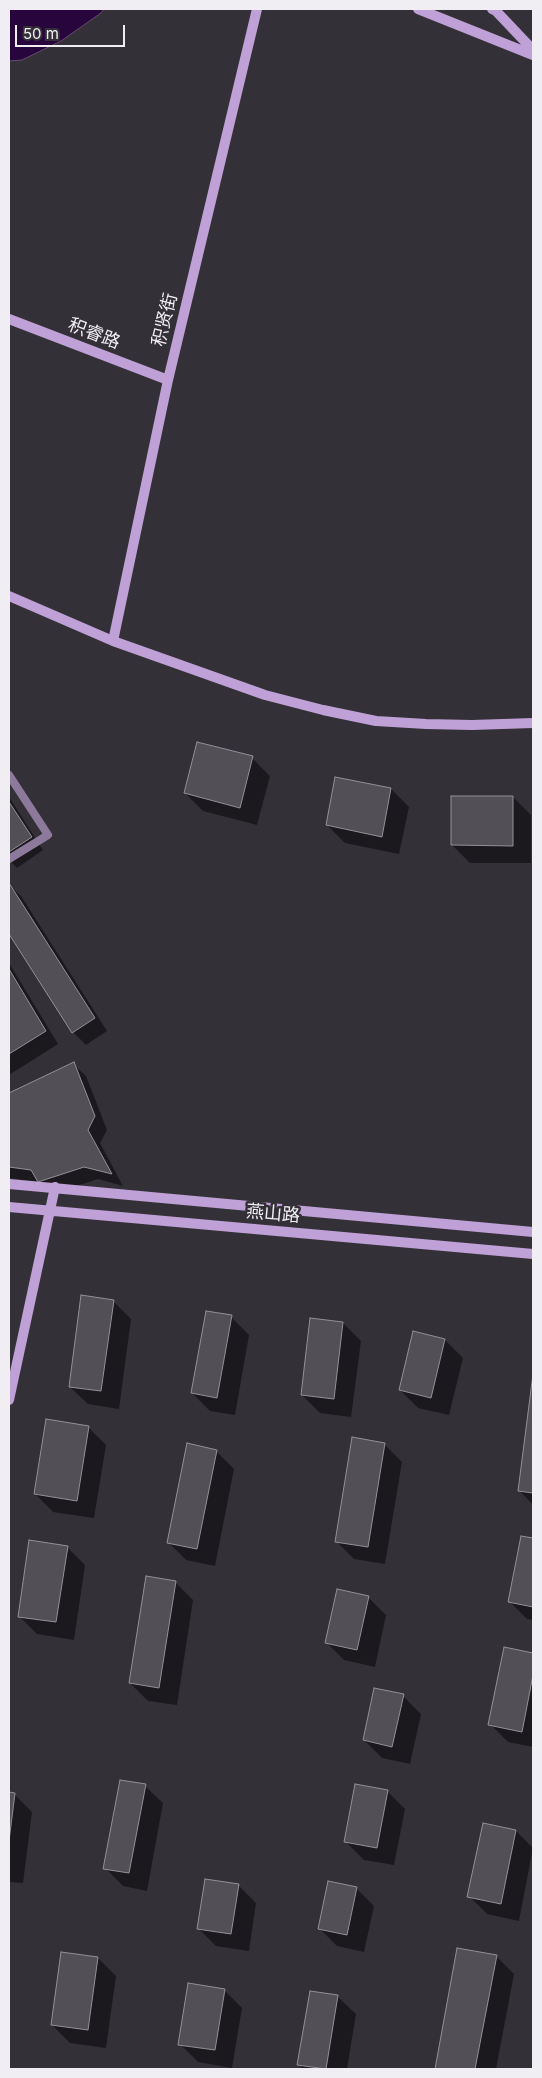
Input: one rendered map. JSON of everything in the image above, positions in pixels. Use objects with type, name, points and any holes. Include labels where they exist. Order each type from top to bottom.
[{"type":"street","name":"积贤街","points":[[113,641],[168,380],[257,9]]},
{"type":"street","points":[[418,9],[533,55]]},
{"type":"street","points":[[492,9],[533,50]]},
{"type":"street","name":"积睿路","points":[[9,319],[168,380]]},
{"type":"street","points":[[9,596],[113,641],[265,695],[323,710],[376,720],[472,725],[533,723]]},
{"type":"street","name":"燕山路","points":[[9,1184],[533,1232]]},
{"type":"street","points":[[9,1400],[55,1187]]},
{"type":"street","name":"燕山路","points":[[9,1207],[51,1209],[533,1254]]},
{"type":"lane","points":[[9,775],[48,835],[9,859]]},
{"type":"shaded area","points":[[9,9],[104,9],[61,41],[22,60],[9,61]]},
{"type":"building","points":[[197,742],[253,756],[240,808],[184,793]]},
{"type":"building","points":[[335,777],[391,788],[382,837],[326,825]]},
{"type":"building","points":[[451,796],[513,796],[513,846],[451,845]]},
{"type":"building","points":[[9,802],[32,837],[9,852]]},
{"type":"building","points":[[9,883],[95,1018],[72,1033],[9,934]]},
{"type":"building","points":[[9,969],[46,1031],[9,1054]]},
{"type":"building","points":[[74,1062],[95,1116],[88,1130],[112,1174],[84,1167],[38,1182],[31,1170],[9,1167],[9,1093]]},
{"type":"building","points":[[81,1295],[114,1300],[101,1391],[69,1387]]},
{"type":"building","points":[[206,1311],[232,1315],[217,1398],[191,1393]]},
{"type":"building","points":[[310,1318],[343,1322],[334,1399],[301,1395]]},
{"type":"building","points":[[413,1331],[445,1339],[431,1398],[399,1390]]},
{"type":"building","points":[[533,1374],[533,1493],[518,1491]]},
{"type":"building","points":[[46,1419],[89,1426],[77,1501],[34,1494]]},
{"type":"building","points":[[352,1437],[385,1443],[368,1547],[335,1542]]},
{"type":"building","points":[[187,1443],[217,1450],[197,1549],[167,1543]]},
{"type":"building","points":[[521,1536],[533,1538],[533,1607],[508,1602]]},
{"type":"building","points":[[29,1540],[68,1546],[56,1622],[18,1617]]},
{"type":"building","points":[[146,1576],[176,1581],[159,1688],[129,1683]]},
{"type":"building","points":[[337,1589],[369,1596],[357,1650],[325,1643]]},
{"type":"building","points":[[504,1647],[533,1653],[533,1675],[522,1732],[488,1725]]},
{"type":"building","points":[[374,1688],[404,1694],[392,1747],[363,1740]]},
{"type":"building","points":[[120,1780],[146,1784],[129,1873],[103,1869]]},
{"type":"building","points":[[355,1784],[388,1790],[377,1848],[344,1842]]},
{"type":"building","points":[[9,1792],[15,1793],[9,1841]]},
{"type":"building","points":[[483,1823],[516,1830],[501,1904],[467,1897]]},
{"type":"building","points":[[205,1879],[239,1884],[231,1934],[197,1929]]},
{"type":"building","points":[[328,1881],[357,1887],[347,1935],[318,1929]]},
{"type":"building","points":[[457,1948],[497,1955],[475,2069],[435,2069]]},
{"type":"building","points":[[61,1952],[98,1957],[88,2030],[51,2025]]},
{"type":"building","points":[[188,1983],[225,1989],[215,2050],[178,2045]]},
{"type":"building","points":[[310,1991],[338,1995],[326,2069],[297,2065]]}]
